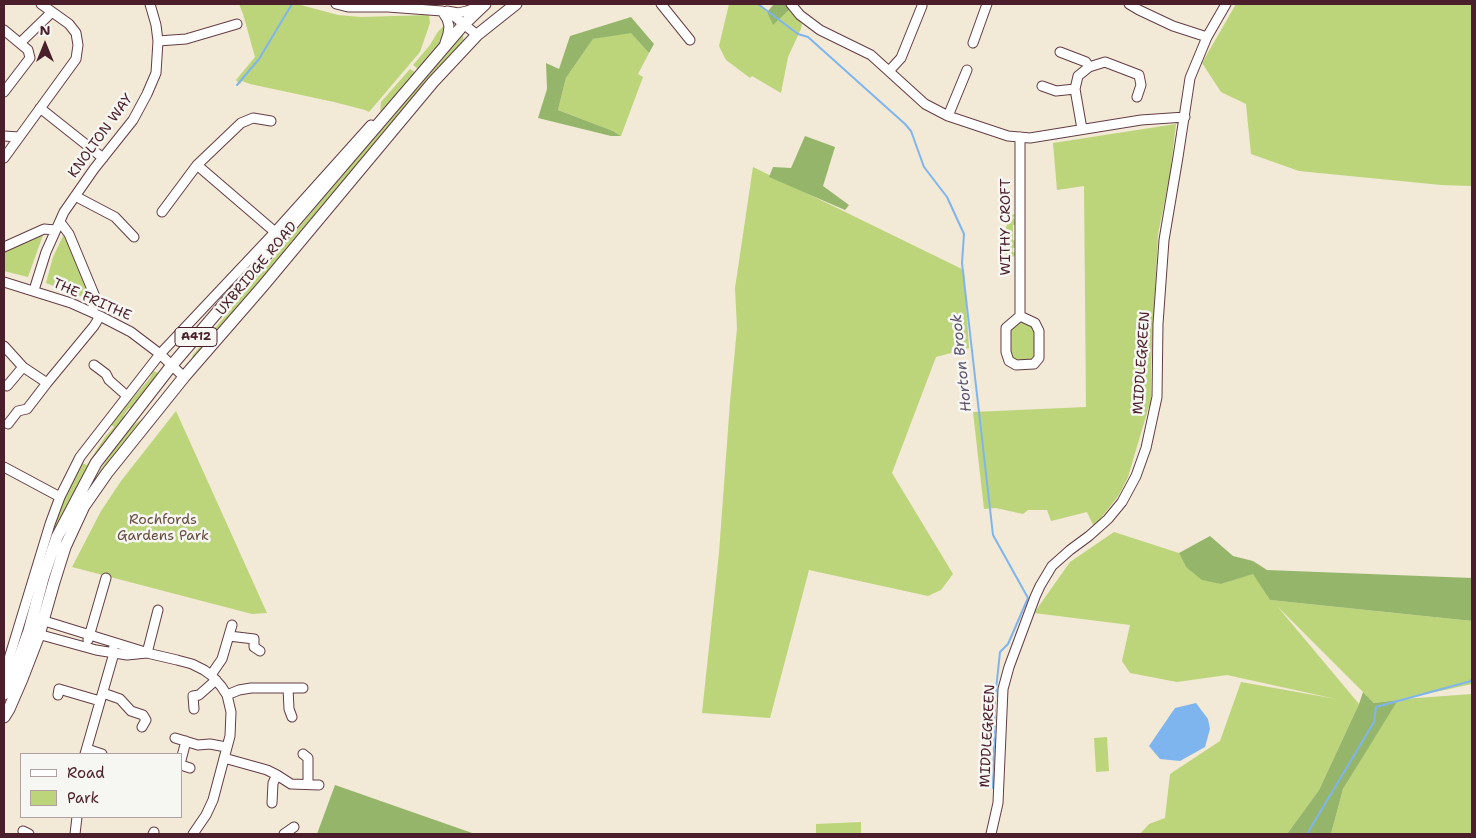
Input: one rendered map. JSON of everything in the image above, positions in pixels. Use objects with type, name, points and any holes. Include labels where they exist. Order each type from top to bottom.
[{"type":"main road","name":"UXBRIDGE ROAD","points":[[38,619],[42,578],[57,537],[96,463],[172,365],[444,46],[485,4]]},
{"type":"main road","name":"UXBRIDGE ROAD","points":[[4,718],[22,679],[38,619],[54,582],[66,547],[84,506],[107,473],[184,377],[263,286],[433,82],[477,35],[516,4]]},
{"type":"main road","name":"UXBRIDGE ROAD","points":[[4,694],[34,633]]},
{"type":"street","points":[[4,158],[76,58],[78,45],[76,34],[68,24],[41,4]]},
{"type":"street","name":"KNOLTON WAY","points":[[34,290],[46,252],[64,212],[133,120],[156,73],[158,41],[150,4]]},
{"type":"street","points":[[336,4],[348,7],[388,7],[458,12],[467,11],[485,4]]},
{"type":"street","points":[[661,4],[690,40]]},
{"type":"street","points":[[790,4],[800,15],[820,30],[871,55],[924,104],[948,116],[1008,136],[1020,138],[1052,135],[1082,128],[1141,120],[1185,117]]},
{"type":"street","points":[[973,43],[987,4]]},
{"type":"street","points":[[1129,4],[1141,7],[1173,26],[1207,37]]},
{"type":"street","name":"MIDDLEGREEN","points":[[992,834],[998,803],[1002,689],[1035,597],[1052,566],[1108,520],[1122,502],[1136,476],[1146,448],[1157,397],[1158,324],[1164,240],[1190,78],[1207,37],[1226,4]]},
{"type":"street","points":[[889,71],[901,58],[922,6]]},
{"type":"street","points":[[442,11],[454,16],[477,35]]},
{"type":"street","points":[[442,11],[447,19],[448,26],[448,34],[444,46]]},
{"type":"street","points":[[20,43],[52,12]]},
{"type":"street","points":[[158,41],[186,39],[237,24]]},
{"type":"street","points":[[4,30],[28,50],[30,58],[4,92]]},
{"type":"street","points":[[1060,52],[1086,62],[1089,67]]},
{"type":"street","points":[[1082,128],[1075,89],[1078,76],[1089,67],[1105,62],[1139,75],[1141,85],[1137,97]]},
{"type":"street","points":[[948,116],[966,70]]},
{"type":"street","points":[[1042,86],[1056,91],[1075,89]]},
{"type":"street","points":[[40,108],[103,158]]},
{"type":"street","points":[[162,212],[197,165],[240,123],[252,118],[271,122]]},
{"type":"street","points":[[4,675],[40,552],[60,497],[80,457],[160,354],[275,232],[376,119]]},
{"type":"street","points":[[4,136],[19,138]]},
{"type":"street","name":"WITHY CROFT","points":[[1020,138],[1020,316]]},
{"type":"street","points":[[197,165],[275,232]]},
{"type":"street","points":[[75,196],[115,217],[134,237]]},
{"type":"street","points":[[4,247],[44,229],[57,226],[69,234],[96,299],[94,326],[27,409],[18,411],[8,424]]},
{"type":"street","name":"THE FRITHE","points":[[4,282],[34,290],[96,314],[131,332],[160,354],[184,377]]},
{"type":"street","points":[[1020,316],[1035,323],[1039,331],[1039,358],[1034,364],[1016,365],[1009,361],[1006,352],[1006,328],[1020,316]]},
{"type":"street","points":[[4,346],[22,367],[47,383]]},
{"type":"street","points":[[94,365],[106,374],[109,380],[127,396]]},
{"type":"street","points":[[7,386],[22,367]]},
{"type":"street","points":[[4,467],[60,497]]},
{"type":"street","points":[[85,647],[106,578]]},
{"type":"street","points":[[147,653],[158,610]]},
{"type":"street","points":[[38,619],[147,653]]},
{"type":"street","points":[[194,709],[194,696],[199,695],[213,677],[222,659],[232,625]]},
{"type":"street","points":[[34,633],[114,653],[127,655],[147,653],[164,656],[192,664],[213,677],[227,695],[231,712],[230,736],[213,800],[197,833]]},
{"type":"street","points":[[229,636],[254,639],[254,647],[260,651]]},
{"type":"street","points":[[86,752],[114,653],[111,642]]},
{"type":"street","points":[[227,695],[251,688],[303,688]]},
{"type":"street","points":[[288,688],[288,709],[292,717]]},
{"type":"street","points":[[58,695],[59,690],[120,699],[131,711],[143,715],[146,720],[142,727]]},
{"type":"street","points":[[175,738],[198,745],[210,744],[226,747]]},
{"type":"street","points":[[182,756],[186,741]]},
{"type":"street","points":[[303,754],[308,758],[308,784]]},
{"type":"street","points":[[224,758],[277,775],[291,784],[319,785]]},
{"type":"street","points":[[272,803],[273,783],[277,775]]},
{"type":"street","points":[[75,834],[77,818]]},
{"type":"street","points":[[284,834],[294,827]]},
{"type":"green space","points":[[239,4],[297,4],[338,15],[361,17],[429,15],[430,23],[420,52],[369,112],[242,81],[240,84],[236,80],[255,57]]},
{"type":"green space","points":[[729,4],[758,4],[767,12],[773,24],[790,9],[802,24],[788,57],[781,93],[752,76],[750,78],[726,60],[719,46]]},
{"type":"green space","points":[[774,4],[785,4],[790,9],[773,25],[767,12]]},
{"type":"green space","points":[[1236,4],[1472,4],[1472,186],[1441,185],[1299,171],[1251,154],[1246,104],[1221,92],[1202,63]]},
{"type":"green space","points":[[631,17],[654,44],[649,53],[631,33],[593,39],[566,78],[558,110],[613,131],[621,136],[611,136],[538,118],[547,89],[546,63],[559,69],[570,36]]},
{"type":"green space","points":[[446,23],[442,41],[418,69],[413,65]]},
{"type":"green space","points":[[631,32],[649,53],[638,74],[643,77],[621,136],[613,131],[558,110],[566,78],[593,39]]},
{"type":"green space","points":[[463,35],[464,44],[262,282],[194,358],[192,356],[345,172]]},
{"type":"green space","points":[[410,69],[415,72],[380,115],[381,102]]},
{"type":"green space","points":[[1176,124],[1170,175],[1158,234],[1151,405],[1149,406],[1128,477],[1119,495],[1094,527],[1087,512],[1051,521],[1047,510],[1028,510],[1023,514],[996,508],[984,509],[973,412],[1086,407],[1084,186],[1057,190],[1053,143]]},
{"type":"green space","points":[[805,136],[835,147],[823,186],[849,205],[845,210],[769,177],[773,167],[791,168]]},
{"type":"green space","points":[[753,167],[964,270],[969,348],[936,357],[892,473],[953,574],[941,590],[928,596],[809,570],[770,718],[702,713],[719,553],[737,328],[735,288]]},
{"type":"green space","points":[[1013,214],[1019,216],[1013,217],[1014,219],[1019,219],[1019,225],[1013,225],[1013,240],[1019,241],[1019,247],[1013,248],[1013,252],[1019,253],[1019,255],[1008,258],[1005,248],[1005,232]]},
{"type":"green space","points":[[64,234],[91,295],[91,300],[46,283],[53,257]]},
{"type":"green space","points":[[43,235],[28,277],[4,271],[4,252]]},
{"type":"green space","points":[[1030,322],[1034,324],[1038,354],[1032,362],[1015,361],[1011,355],[1011,328],[1017,323]]},
{"type":"green space","points":[[153,371],[161,374],[132,409],[129,408],[124,415],[76,495],[24,635],[13,659],[51,530],[67,492],[82,463],[87,465],[105,437],[114,427],[110,424],[150,378]]},
{"type":"green space","points":[[168,391],[97,484],[93,481],[131,427],[143,418]]},
{"type":"green space","name":"Rochfords Gardens Park","points":[[176,411],[267,613],[252,614],[72,567],[101,511],[121,481]]},
{"type":"green space","points":[[1114,532],[1179,553],[1186,567],[1221,584],[1254,573],[1270,600],[1472,621],[1472,684],[1403,699],[1472,694],[1472,834],[1331,834],[1343,789],[1397,700],[1374,703],[1277,606],[1359,704],[1319,790],[1287,834],[1140,834],[1149,824],[1165,818],[1170,774],[1220,741],[1241,682],[1336,699],[1227,675],[1177,682],[1130,673],[1122,661],[1130,625],[1034,613],[1070,562]]},
{"type":"green space","points":[[1210,536],[1233,556],[1253,561],[1267,570],[1472,578],[1472,621],[1270,600],[1253,574],[1221,584],[1202,580],[1186,567],[1179,553]]},
{"type":"green space","points":[[1363,692],[1374,703],[1398,700],[1343,789],[1331,834],[1287,834],[1319,790]]},
{"type":"green space","points":[[1107,737],[1109,771],[1096,772],[1094,738]]},
{"type":"green space","points":[[335,785],[475,834],[317,834]]},
{"type":"green space","points":[[861,822],[861,834],[816,834],[816,824]]},
{"type":"water","points":[[1196,703],[1208,719],[1210,729],[1205,747],[1180,761],[1160,759],[1149,746],[1175,708]]},
{"type":"waterway","points":[[237,85],[259,59],[292,4]]},
{"type":"waterway","name":"Horton Brook","points":[[758,4],[798,34],[808,37],[905,124],[911,131],[924,167],[947,197],[964,234],[962,263],[993,535],[1028,598],[1008,644],[1000,652],[995,699],[993,788]]},
{"type":"waterway","points":[[1307,834],[1374,722],[1376,707],[1471,681],[1472,679]]}]
